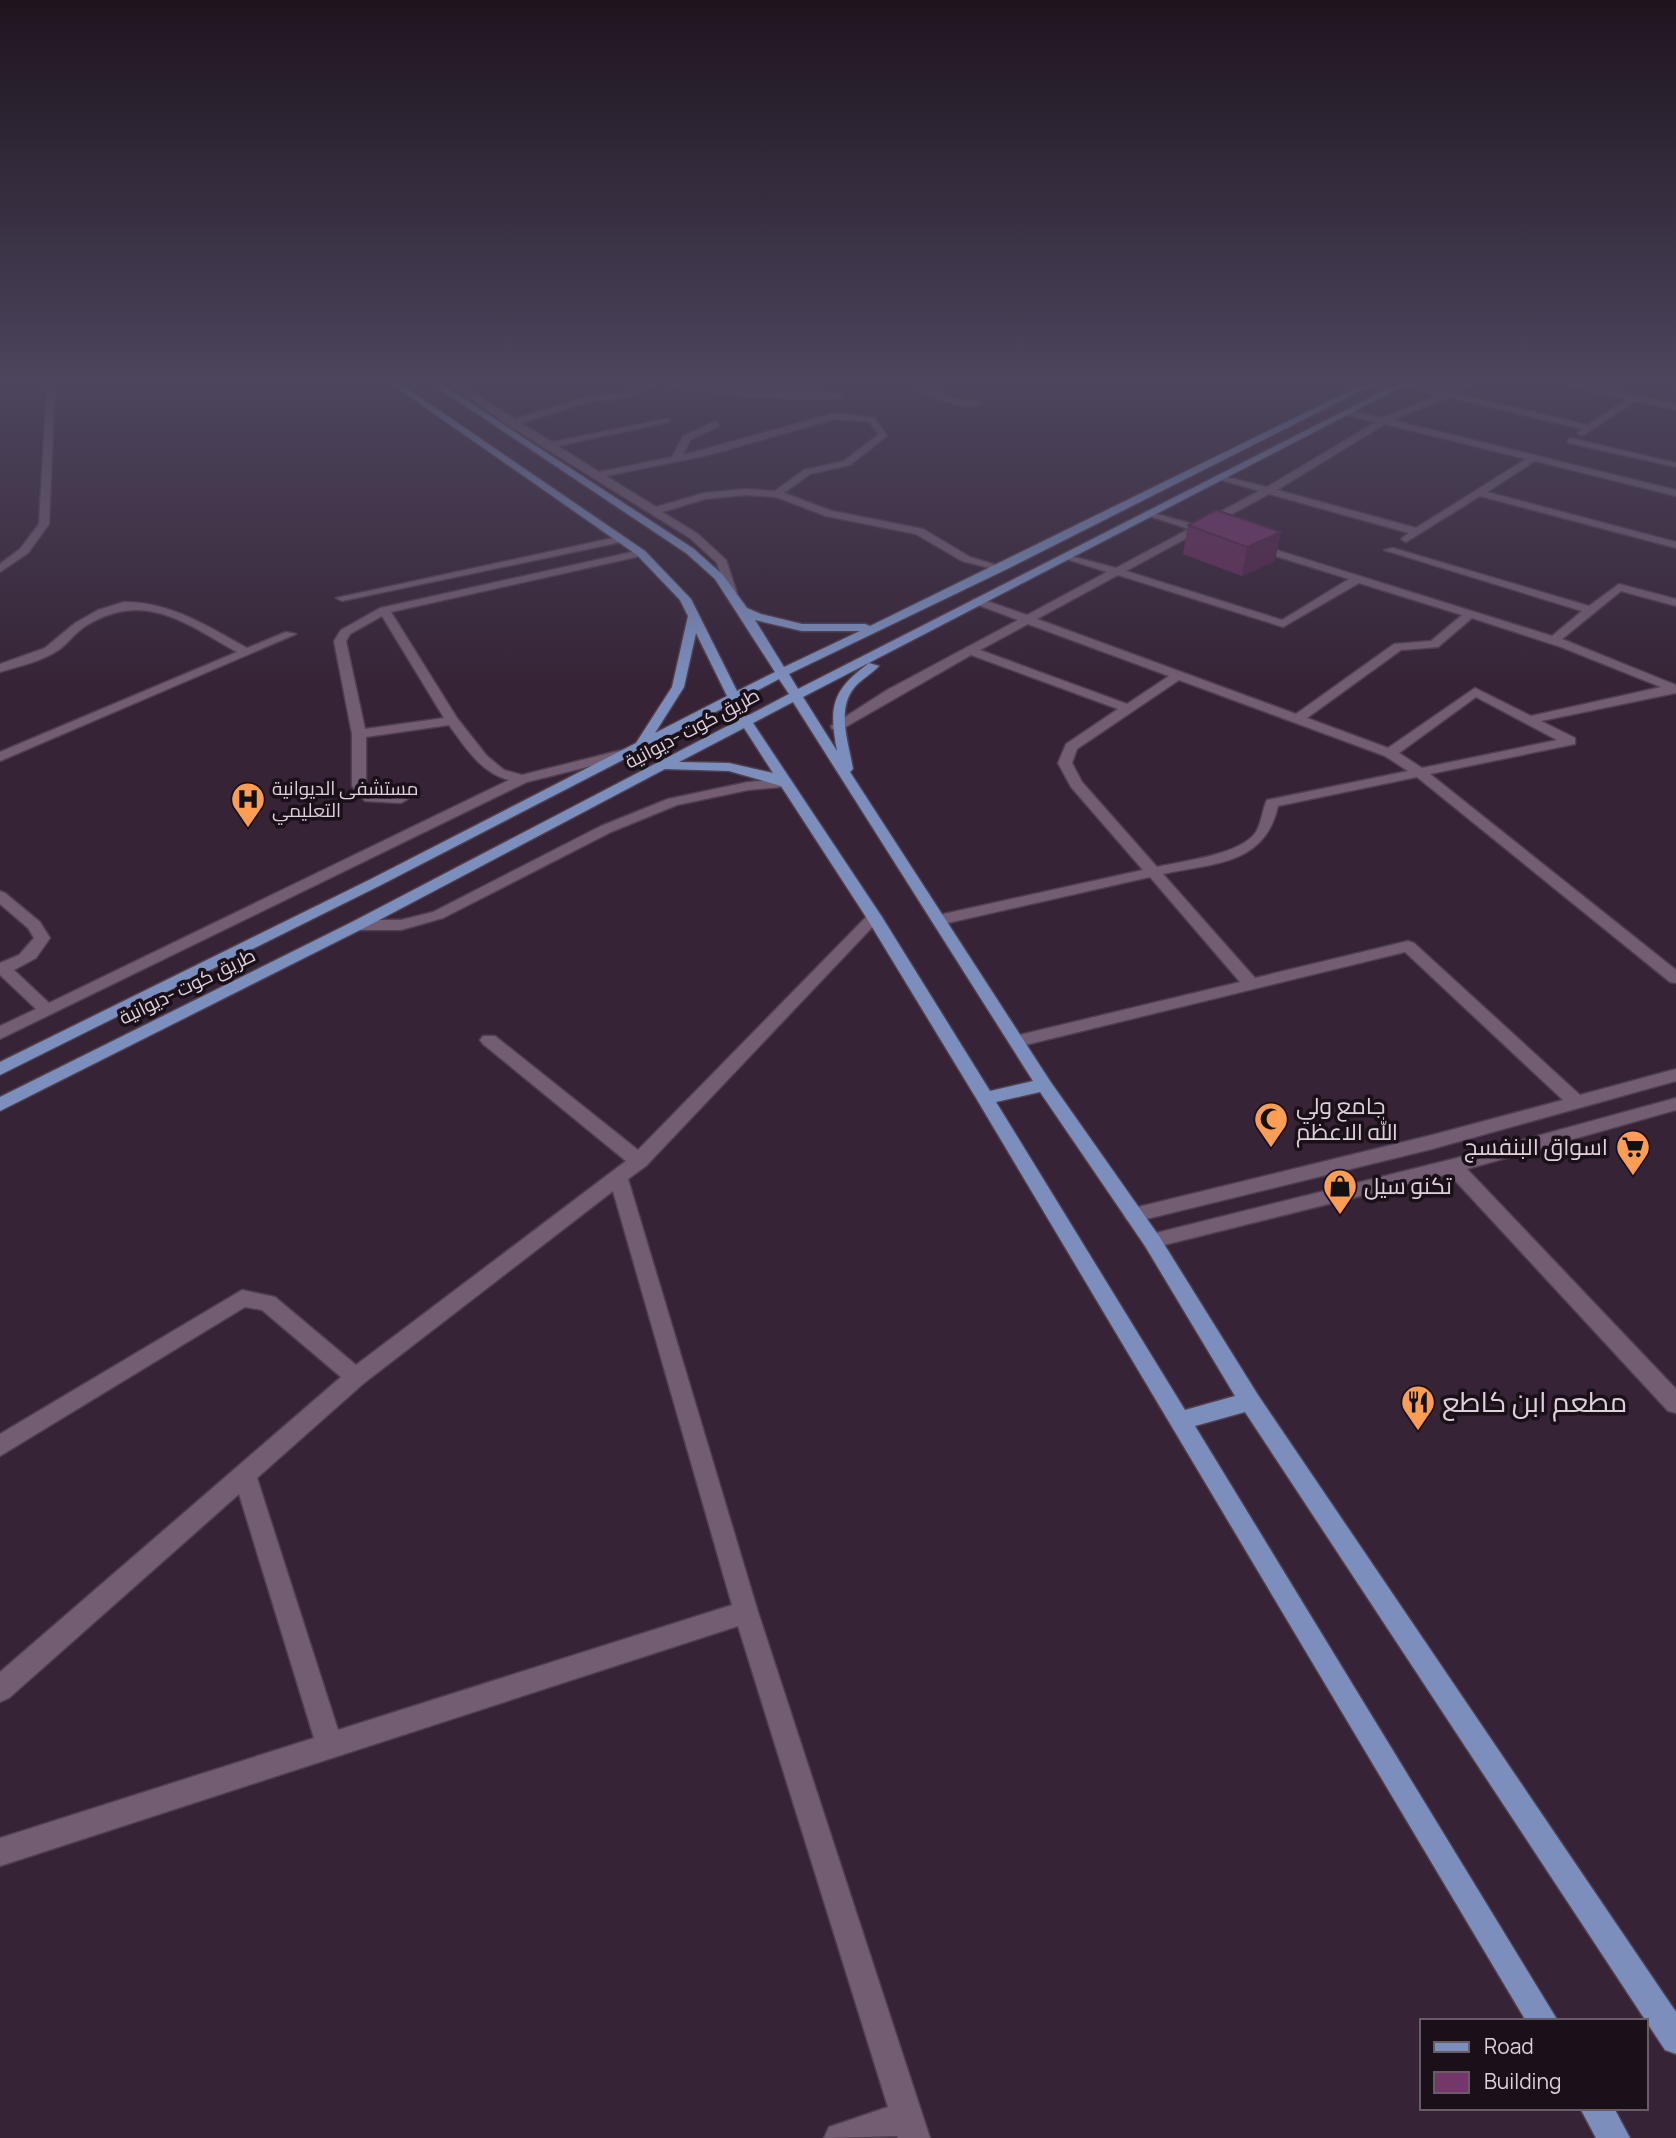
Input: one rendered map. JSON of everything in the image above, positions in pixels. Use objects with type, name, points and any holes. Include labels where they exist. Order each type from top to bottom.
[{"type":"main road","points":[[543,485],[641,552],[673,584],[694,615],[747,723],[874,917],[1542,2019]]},
{"type":"main road","points":[[585,485],[690,551],[719,577],[743,610],[784,672],[847,779],[1044,1085],[1152,1241],[1250,1401],[1666,2006],[1676,2039]]},
{"type":"main road","name":"طريق كوت -ديوانية","points":[[0,1069],[376,882],[784,672],[1168,485]]},
{"type":"main road","name":"طريق كوت -ديوانية","points":[[0,1105],[358,925],[888,647],[1206,485]]},
{"type":"main road","points":[[743,610],[781,625],[814,629],[882,624]]},
{"type":"main road","points":[[640,746],[678,687],[694,615]]},
{"type":"main road","points":[[847,779],[836,708],[841,696],[856,678],[879,661],[888,647]]},
{"type":"main road","points":[[659,768],[714,764],[741,767],[786,783]]},
{"type":"main road","points":[[985,1098],[1044,1085]]},
{"type":"main road","points":[[1180,1421],[1250,1401]]},
{"type":"main road","points":[[1597,2110],[1614,2138]]},
{"type":"street","points":[[0,569],[24,551],[44,524],[46,485]]},
{"type":"street","points":[[614,485],[694,536],[722,562],[731,593]]},
{"type":"street","points":[[777,494],[790,485]]},
{"type":"street","points":[[1250,485],[1416,532]]},
{"type":"street","points":[[837,726],[891,693],[1278,485]]},
{"type":"street","points":[[1492,485],[1388,550],[1591,610]]},
{"type":"street","points":[[1640,485],[1676,493]]},
{"type":"street","points":[[654,511],[704,496],[745,492],[777,494],[830,514],[919,531],[966,559],[1001,568]]},
{"type":"street","points":[[1479,493],[1676,545]]},
{"type":"street","points":[[1150,513],[1211,533]]},
{"type":"street","points":[[342,598],[622,539]]},
{"type":"street","points":[[1251,545],[1554,640],[1675,688]]},
{"type":"street","points":[[401,799],[370,798],[359,786],[359,734],[340,641],[345,632],[384,610],[641,552]]},
{"type":"street","points":[[1067,556],[1283,624],[1357,579]]},
{"type":"street","points":[[1554,640],[1619,587],[1676,603]]},
{"type":"street","points":[[977,601],[1390,753],[1419,772],[1676,978]]},
{"type":"street","points":[[0,668],[55,647],[78,625],[106,611],[131,603],[147,603],[163,608],[246,652]]},
{"type":"street","points":[[384,610],[453,721],[498,772],[522,779]]},
{"type":"street","points":[[1297,719],[1398,647],[1434,643],[1470,614]]},
{"type":"street","points":[[0,757],[290,634]]},
{"type":"street","points":[[972,651],[1129,709]]},
{"type":"street","points":[[1178,675],[1072,747],[1065,763],[1076,784],[1251,984]]},
{"type":"street","points":[[1529,720],[1675,688]]},
{"type":"street","points":[[939,920],[1226,856],[1251,846],[1265,834],[1272,803],[1570,741],[1475,692],[1390,753]]},
{"type":"street","points":[[359,734],[453,721]]},
{"type":"street","points":[[0,1033],[522,779],[569,765],[626,753]]},
{"type":"street","points":[[358,925],[401,925],[438,915],[606,829],[673,802],[710,793],[786,783]]},
{"type":"street","points":[[0,896],[34,925],[42,938],[36,950],[2,969],[47,1010]]},
{"type":"street","points":[[0,920],[18,912]]},
{"type":"street","points":[[0,1689],[356,1377],[639,1161],[874,917]]},
{"type":"street","points":[[1017,1041],[1408,946],[1576,1102]]},
{"type":"street","points":[[489,1040],[639,1161]]},
{"type":"street","points":[[1134,1215],[1432,1142],[1676,1075]]},
{"type":"street","points":[[1152,1241],[1453,1166],[1676,1104]]},
{"type":"street","points":[[1453,1166],[1676,1404]]},
{"type":"street","points":[[618,1177],[746,1612],[911,2127],[840,2138]]},
{"type":"street","points":[[0,1446],[191,1326],[242,1298],[268,1303],[356,1377]]},
{"type":"street","points":[[245,1475],[330,1746]]},
{"type":"street","points":[[0,1852],[746,1612]]},
{"type":"building","points":[[1216,510],[1281,532],[1247,547],[1188,525]]},
{"type":"place","name":"مستشفى الديوانية التعليمي","points":[[248,829]]},
{"type":"place","name":"جامع ولي الله الاعظم","points":[[1271,1149]]},
{"type":"place","name":"اسواق البنفسج","points":[[1633,1177]]},
{"type":"place","name":"تكنو سيل","points":[[1340,1216]]},
{"type":"place","name":"مطعم ابن كاطع","points":[[1418,1432]]}]
